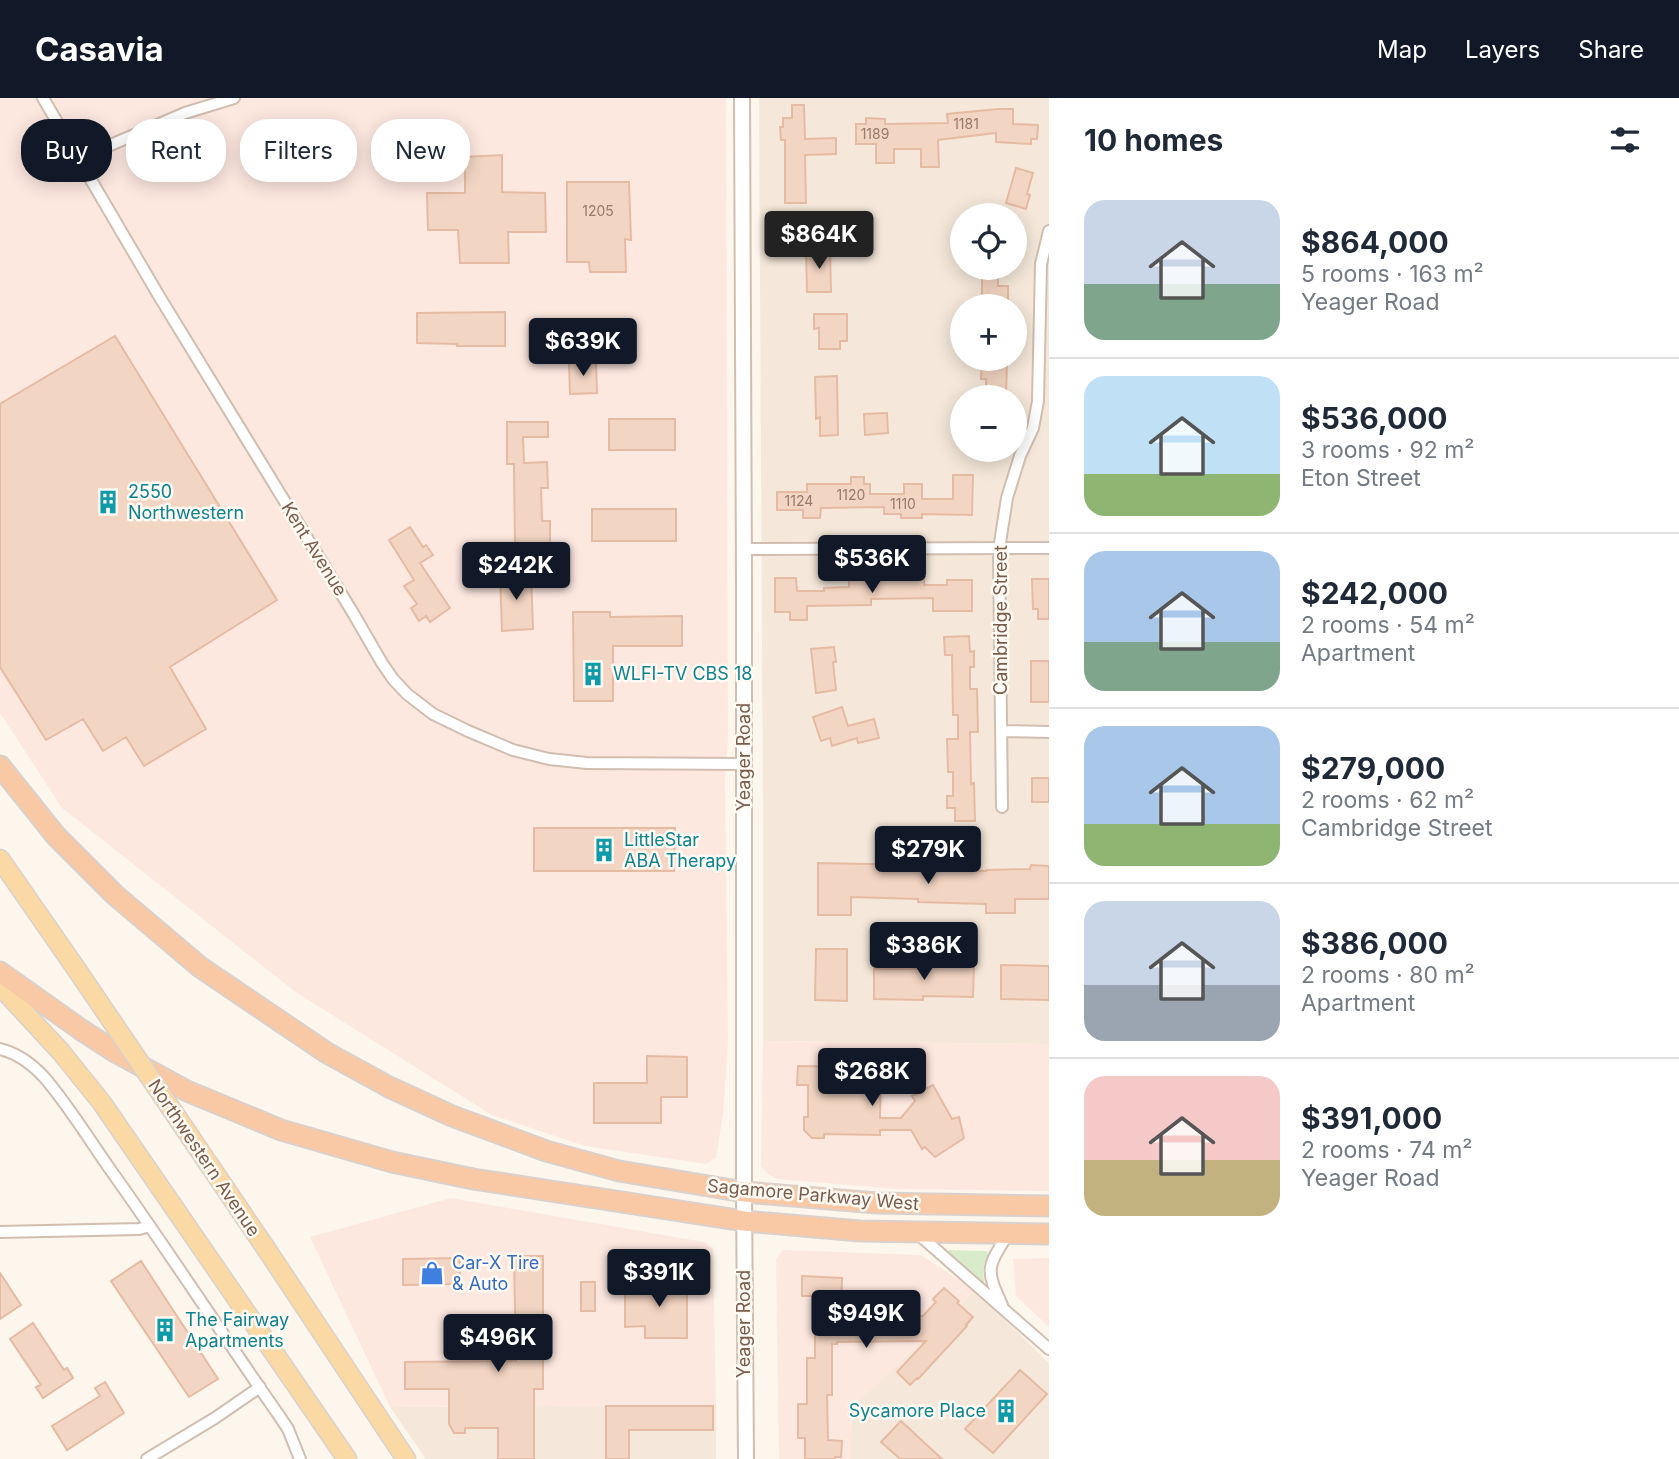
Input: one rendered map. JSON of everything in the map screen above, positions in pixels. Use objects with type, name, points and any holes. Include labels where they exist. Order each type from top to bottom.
[{"type":"highway","name":"Sagamore Parkway West","points":[[0,766],[56,836],[115,895],[200,967],[327,1053],[389,1087],[452,1116],[546,1151],[619,1171],[744,1192],[877,1203],[1049,1206]]},
{"type":"highway","name":"Sagamore Parkway West","points":[[0,972],[80,1030],[187,1091],[281,1130],[391,1162],[473,1180],[744,1222],[823,1229],[1049,1234]]},
{"type":"main road","name":"Northwestern Avenue","points":[[0,859],[406,1459]]},
{"type":"main road","points":[[0,986],[61,1052],[102,1103],[347,1459]]},
{"type":"street","name":"Kent Avenue","points":[[43,98],[55,119]]},
{"type":"street","points":[[112,145],[185,113],[234,98]]},
{"type":"street","name":"Yeager Road","points":[[742,98],[746,1459]]},
{"type":"street","name":"Kent Avenue","points":[[92,182],[382,663],[393,680],[407,694],[433,714],[468,732],[513,750],[549,759],[587,763],[744,764]]},
{"type":"street","name":"Cambridge Street","points":[[1002,807],[999,549],[1007,498],[1032,428],[1038,401],[1041,264],[1049,231]]},
{"type":"street","points":[[744,549],[1049,548]]},
{"type":"street","points":[[1001,732],[1049,732]]},
{"type":"street","points":[[0,1049],[29,1063],[44,1077],[260,1387],[288,1429],[300,1459]]},
{"type":"street","points":[[0,1232],[139,1229],[150,1226]]},
{"type":"street","points":[[917,1232],[1049,1349]]},
{"type":"street","points":[[1003,1307],[990,1280],[991,1262],[1008,1234]]},
{"type":"street","points":[[147,1459],[260,1387]]},
{"type":"shaded area","points":[[0,98],[726,98],[728,738],[725,782],[728,1042],[723,1114],[716,1158],[706,1164],[585,1146],[492,1115],[297,993],[62,808],[0,713]]},
{"type":"shaded area","points":[[759,98],[1049,98],[1049,1044],[763,1041]]},
{"type":"shaded area","points":[[763,1041],[1049,1044],[1049,1191],[897,1189],[777,1179],[761,1166]]},
{"type":"shaded area","points":[[451,1198],[704,1242],[713,1249],[716,1405],[390,1407],[310,1237]]},
{"type":"shaded area","points":[[783,1250],[921,1255],[975,1290],[852,1408],[851,1459],[779,1459],[776,1259]]},
{"type":"shaded area","points":[[1049,1258],[1049,1327],[1016,1296],[1013,1259]]},
{"type":"shaded area","points":[[975,1290],[1049,1363],[1049,1459],[851,1459],[851,1408]]},
{"type":"shaded area","points":[[716,1405],[716,1459],[426,1459],[390,1407]]},
{"type":"green space","points":[[949,1250],[987,1251],[989,1255],[983,1270],[985,1286],[948,1254]]},
{"type":"building","points":[[792,105],[804,105],[805,139],[836,138],[836,154],[805,155],[806,203],[785,203],[785,140],[781,140],[780,127],[783,127],[783,118],[792,118]]},
{"type":"building","points":[[1013,109],[1013,124],[1038,125],[1037,139],[1031,139],[1031,144],[996,142],[996,133],[938,140],[939,167],[921,167],[921,149],[894,149],[894,163],[876,163],[876,144],[856,144],[856,124],[866,124],[866,118],[885,119],[885,124],[948,123],[947,114]]},
{"type":"building","points":[[502,155],[502,192],[545,193],[546,232],[508,232],[509,263],[460,263],[458,230],[428,230],[427,193],[465,193],[465,182],[470,182],[470,157]]},
{"type":"building","points":[[1016,168],[1033,173],[1027,206],[1027,203],[1006,203]]},
{"type":"building","points":[[567,182],[629,182],[631,240],[625,239],[626,272],[590,272],[589,262],[567,262]]},
{"type":"building","points":[[830,249],[831,292],[807,292],[806,250]]},
{"type":"building","points":[[982,280],[998,280],[998,286],[1008,286],[1008,294],[982,294]]},
{"type":"building","points":[[505,312],[505,346],[417,343],[417,313]]},
{"type":"building","points":[[814,314],[847,314],[847,341],[840,341],[840,349],[819,349],[819,328],[814,329]]},
{"type":"building","name":"2550 Northwestern","points":[[115,336],[277,600],[170,667],[206,729],[144,766],[126,737],[103,751],[83,719],[46,740],[0,667],[0,404]]},
{"type":"building","points":[[569,363],[596,363],[597,393],[570,394]]},
{"type":"building","points":[[981,371],[1007,371],[1006,385],[986,385],[986,379],[981,379]]},
{"type":"building","points":[[837,376],[838,435],[820,436],[820,417],[816,419],[815,377]]},
{"type":"building","points":[[887,413],[888,433],[865,435],[864,414]]},
{"type":"building","points":[[609,419],[675,419],[675,450],[609,450]]},
{"type":"building","points":[[507,422],[548,422],[548,437],[523,437],[524,463],[547,462],[548,488],[541,488],[542,521],[550,521],[550,547],[515,548],[514,464],[507,464]]},
{"type":"building","points":[[953,475],[973,475],[972,515],[922,514],[922,518],[901,518],[901,514],[884,514],[884,507],[821,508],[820,518],[803,518],[803,510],[777,510],[777,492],[807,492],[807,484],[851,484],[851,477],[864,477],[864,484],[870,484],[870,494],[904,494],[904,484],[922,484],[922,499],[953,499]]},
{"type":"building","points":[[592,509],[676,509],[676,541],[592,541]]},
{"type":"building","points":[[410,527],[423,547],[426,545],[433,555],[420,563],[450,608],[430,622],[426,616],[419,621],[411,608],[417,604],[404,586],[414,580],[389,540]]},
{"type":"building","points":[[531,573],[533,629],[502,631],[500,574]]},
{"type":"building","points":[[775,578],[796,578],[797,591],[849,587],[849,578],[924,578],[924,585],[947,585],[947,580],[972,580],[972,611],[933,611],[933,598],[871,599],[871,605],[807,606],[807,620],[790,620],[790,612],[775,612]]},
{"type":"building","points":[[1032,579],[1049,579],[1049,619],[1038,619],[1038,609],[1033,609]]},
{"type":"building","name":"WLFI-TV CBS 18","points":[[573,612],[610,612],[610,617],[682,616],[682,646],[613,646],[613,701],[574,701]]},
{"type":"building","points":[[969,636],[970,652],[974,651],[974,667],[970,667],[970,689],[977,689],[978,732],[970,732],[975,821],[955,821],[955,808],[947,808],[947,796],[953,796],[953,772],[948,772],[947,739],[958,739],[958,715],[953,715],[952,655],[945,655],[944,637]]},
{"type":"building","points":[[834,647],[836,690],[816,693],[811,649]]},
{"type":"building","points":[[1031,661],[1049,661],[1049,702],[1031,702]]},
{"type":"building","points":[[842,707],[848,726],[874,719],[879,738],[858,743],[857,738],[832,746],[830,738],[821,741],[813,717]]},
{"type":"building","points":[[1032,778],[1049,778],[1049,802],[1032,802]]},
{"type":"building","name":"LittleStar ABA Therapy","points":[[534,828],[675,828],[674,871],[534,871]]},
{"type":"building","points":[[818,863],[919,865],[919,870],[986,871],[1030,869],[1031,865],[1049,866],[1049,899],[1015,899],[1015,913],[986,913],[986,904],[851,897],[851,915],[818,915]]},
{"type":"building","points":[[816,949],[847,949],[847,1001],[815,1000]]},
{"type":"building","points":[[924,965],[974,965],[973,997],[874,999],[874,969],[924,969]]},
{"type":"building","points":[[1001,965],[1049,966],[1049,1000],[1001,999]]},
{"type":"building","points":[[647,1056],[687,1057],[687,1097],[661,1097],[661,1123],[594,1123],[594,1083],[647,1083]]},
{"type":"building","points":[[798,1066],[881,1067],[880,1118],[901,1118],[915,1101],[912,1096],[933,1085],[952,1119],[959,1117],[964,1138],[935,1157],[925,1147],[922,1149],[911,1130],[880,1130],[880,1135],[824,1134],[824,1138],[812,1138],[804,1130],[804,1117],[808,1117],[808,1085],[797,1085]]},
{"type":"building","points":[[514,1256],[543,1256],[543,1389],[534,1389],[534,1459],[498,1459],[498,1428],[465,1428],[465,1433],[454,1433],[449,1424],[449,1389],[405,1389],[405,1362],[516,1361]]},
{"type":"building","name":"Car-X Tire & Auto","points":[[460,1258],[460,1284],[403,1285],[403,1259]]},
{"type":"building","name":"The Fairway Apartments","points":[[141,1261],[218,1379],[189,1397],[111,1281]]},
{"type":"building","points":[[0,1273],[21,1305],[0,1319]]},
{"type":"building","points":[[802,1276],[842,1278],[841,1315],[923,1316],[936,1302],[933,1299],[944,1288],[973,1317],[910,1385],[897,1372],[926,1341],[832,1344],[832,1395],[827,1395],[828,1440],[842,1441],[841,1457],[835,1459],[805,1459],[805,1438],[798,1438],[798,1404],[807,1404],[807,1358],[815,1358],[815,1296],[802,1296]]},
{"type":"building","points":[[645,1281],[687,1281],[687,1338],[645,1338],[645,1326],[625,1327],[625,1292],[645,1292]]},
{"type":"building","points":[[581,1282],[595,1282],[595,1311],[581,1311]]},
{"type":"building","points":[[33,1323],[64,1370],[67,1368],[73,1378],[43,1398],[36,1387],[41,1385],[10,1339]]},
{"type":"building","name":"Sycamore Place","points":[[1020,1370],[1047,1394],[993,1453],[965,1429]]},
{"type":"building","points":[[105,1382],[124,1413],[67,1450],[52,1426],[100,1396],[95,1388]]},
{"type":"building","points":[[606,1406],[713,1406],[713,1430],[629,1430],[629,1459],[606,1459]]},
{"type":"building","points":[[901,1421],[942,1459],[900,1459],[881,1442]]},
{"type":"place","name":"2550 Northwestern","points":[[108,502]]},
{"type":"place","name":"WLFI-TV CBS 18","points":[[593,674]]},
{"type":"place","name":"LittleStar ABA Therapy","points":[[604,850]]},
{"type":"place","name":"Car-X Tire & Auto","points":[[432,1273]]},
{"type":"place","name":"The Fairway Apartments","points":[[165,1330]]},
{"type":"place","name":"Sycamore Place","points":[[1006,1411]]}]
